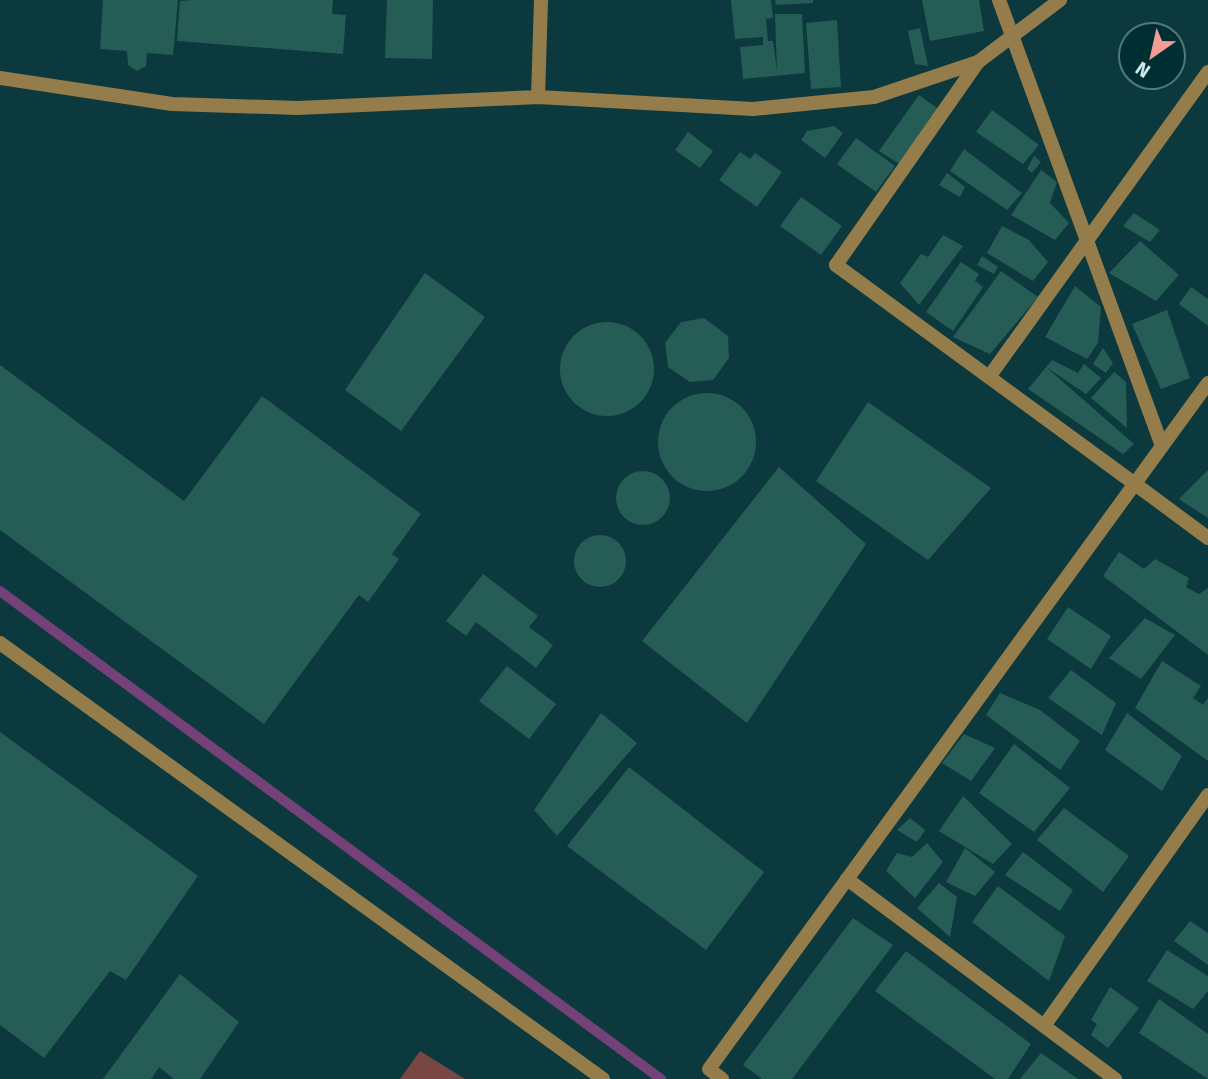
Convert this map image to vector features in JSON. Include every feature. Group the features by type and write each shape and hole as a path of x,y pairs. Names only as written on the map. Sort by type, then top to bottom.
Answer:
{"street":[{"path":"538,97 541,0"},
{"path":"999,0 1162,446"},
{"path":"0,78 172,104 298,108 538,97 753,109 874,97 978,62 1060,0"},
{"path":"978,62 836,265 1208,538"},
{"path":"989,377 1208,72"},
{"path":"722,1079 709,1069 1208,383"},
{"path":"0,643 603,1079"},
{"path":"1044,1026 1208,795"},
{"path":"847,879 1115,1079"}],"shaded area":[{"path":"420,1051 465,1079 400,1079"}],"building":[{"path":"103,0 178,0 173,55 147,53 146,66 137,71 128,65 127,51 100,49"},
{"path":"333,0 332,14 346,15 343,54 177,41 180,1"},
{"path":"387,0 433,0 432,59 385,58"},
{"path":"731,0 771,0 773,18 766,19 768,41 773,41 777,71 775,14 802,14 805,73 743,79 740,47 763,45 763,37 735,39"},
{"path":"775,0 813,0 813,3 776,5"},
{"path":"922,0 979,0 984,31 930,41"},
{"path":"837,20 841,87 811,89 806,23"},
{"path":"920,28 928,66 915,64 908,31"},
{"path":"919,95 940,110 901,165 879,151"},
{"path":"992,110 1039,145 1023,164 976,132"},
{"path":"834,126 843,133 825,158 801,140 807,131"},
{"path":"688,132 713,151 700,168 675,150"},
{"path":"856,138 895,166 876,192 837,164"},
{"path":"964,149 1022,193 1007,210 950,171"},
{"path":"740,152 750,159 755,153 782,172 757,207 719,180"},
{"path":"1034,156 1041,162 1032,173 1027,169"},
{"path":"1041,170 1057,182 1050,203 1069,223 1055,240 1011,215"},
{"path":"947,173 965,187 960,197 939,185"},
{"path":"801,197 842,226 821,255 780,226"},
{"path":"1134,213 1160,230 1150,242 1123,226"},
{"path":"1002,226 1029,240 1048,262 1033,281 987,253"},
{"path":"943,235 963,246 919,305 900,283 921,254 928,257"},
{"path":"1140,241 1179,275 1156,301 1109,273"},
{"path":"982,256 998,267 994,274 977,265"},
{"path":"961,262 979,274 975,281 983,287 953,331 926,312"},
{"path":"1001,271 1038,297 990,354 953,337"},
{"path":"425,273 485,317 401,431 345,390"},
{"path":"1075,286 1101,307 1098,343 1087,359 1045,337"},
{"path":"1191,287 1208,299 1208,326 1179,304"},
{"path":"1167,310 1190,378 1161,389 1132,324"},
{"path":"704,318 728,336 729,358 713,380 690,382 668,367 665,343 681,322"},
{"path":"607,322 625,326 640,336 650,351 654,369 650,387 640,402 625,412 607,416 589,412 574,402 564,387 560,369 564,351 574,336 589,326"},
{"path":"1103,348 1113,363 1106,373 1093,364"},
{"path":"1052,360 1078,373 1084,364 1101,378 1086,394 1046,367"},
{"path":"0,365 184,501 262,396 421,514 392,554 399,559 368,602 359,595 264,724 0,530"},
{"path":"1046,367 1134,444 1123,454 1028,389"},
{"path":"1114,372 1126,382 1127,428 1091,398"},
{"path":"707,393 726,397 742,407 752,423 756,442 752,461 742,477 726,487 707,491 688,487 672,477 662,461 658,442 662,423 672,407 688,397"},
{"path":"868,402 991,488 928,560 816,481"},
{"path":"779,467 866,544 747,723 642,641"},
{"path":"1208,470 1208,518 1179,499"},
{"path":"643,471 662,479 670,498 662,517 643,525 624,517 616,498 624,479"},
{"path":"600,535 619,542 626,561 619,580 600,587 581,580 574,561 581,542"},
{"path":"1119,552 1144,569 1155,559 1189,578 1186,587 1199,594 1208,588 1208,655 1103,576"},
{"path":"483,574 538,616 529,627 553,645 536,668 476,622 466,636 446,621"},
{"path":"1068,607 1111,636 1091,669 1047,639"},
{"path":"1145,618 1175,635 1141,679 1109,658"},
{"path":"1162,661 1201,686 1193,698 1203,705 1208,698 1208,761 1135,708"},
{"path":"507,666 556,704 529,739 479,701"},
{"path":"1071,670 1116,703 1102,735 1048,698"},
{"path":"1000,693 1040,710 1080,741 1060,770 986,715"},
{"path":"601,713 637,743 557,836 534,810"},
{"path":"1127,713 1182,756 1162,791 1105,750"},
{"path":"0,732 198,876 126,980 110,971 44,1058 0,1025"},
{"path":"964,734 995,748 971,781 942,763"},
{"path":"1014,744 1070,788 1034,832 979,793"},
{"path":"629,767 764,872 706,950 567,846"},
{"path":"963,796 1012,844 993,864 939,831"},
{"path":"1064,808 1129,856 1103,892 1037,840"},
{"path":"910,818 925,830 917,842 897,830"},
{"path":"927,843 943,862 915,898 886,871 897,853 912,857"},
{"path":"965,848 995,872 975,896 946,882"},
{"path":"1023,852 1073,890 1060,911 1005,875"},
{"path":"939,883 957,897 950,937 917,908"},
{"path":"998,886 1065,936 1049,981 972,922"},
{"path":"853,918 893,945 792,1079 762,1079 743,1065"},
{"path":"1190,921 1208,933 1208,965 1174,941"},
{"path":"1167,950 1208,976 1208,991 1193,1009 1147,981"},
{"path":"906,951 1031,1044 1008,1079 995,1079 875,991"},
{"path":"180,974 239,1022 200,1079 174,1079 159,1067 151,1079 103,1079"},
{"path":"1110,987 1139,1008 1108,1048 1091,1035 1097,1024 1091,1020"},
{"path":"1159,999 1208,1034 1208,1079 1139,1033"},
{"path":"1041,1053 1078,1079 1020,1079"}],"waterway":[{"path":"0,591 661,1079"}]}
